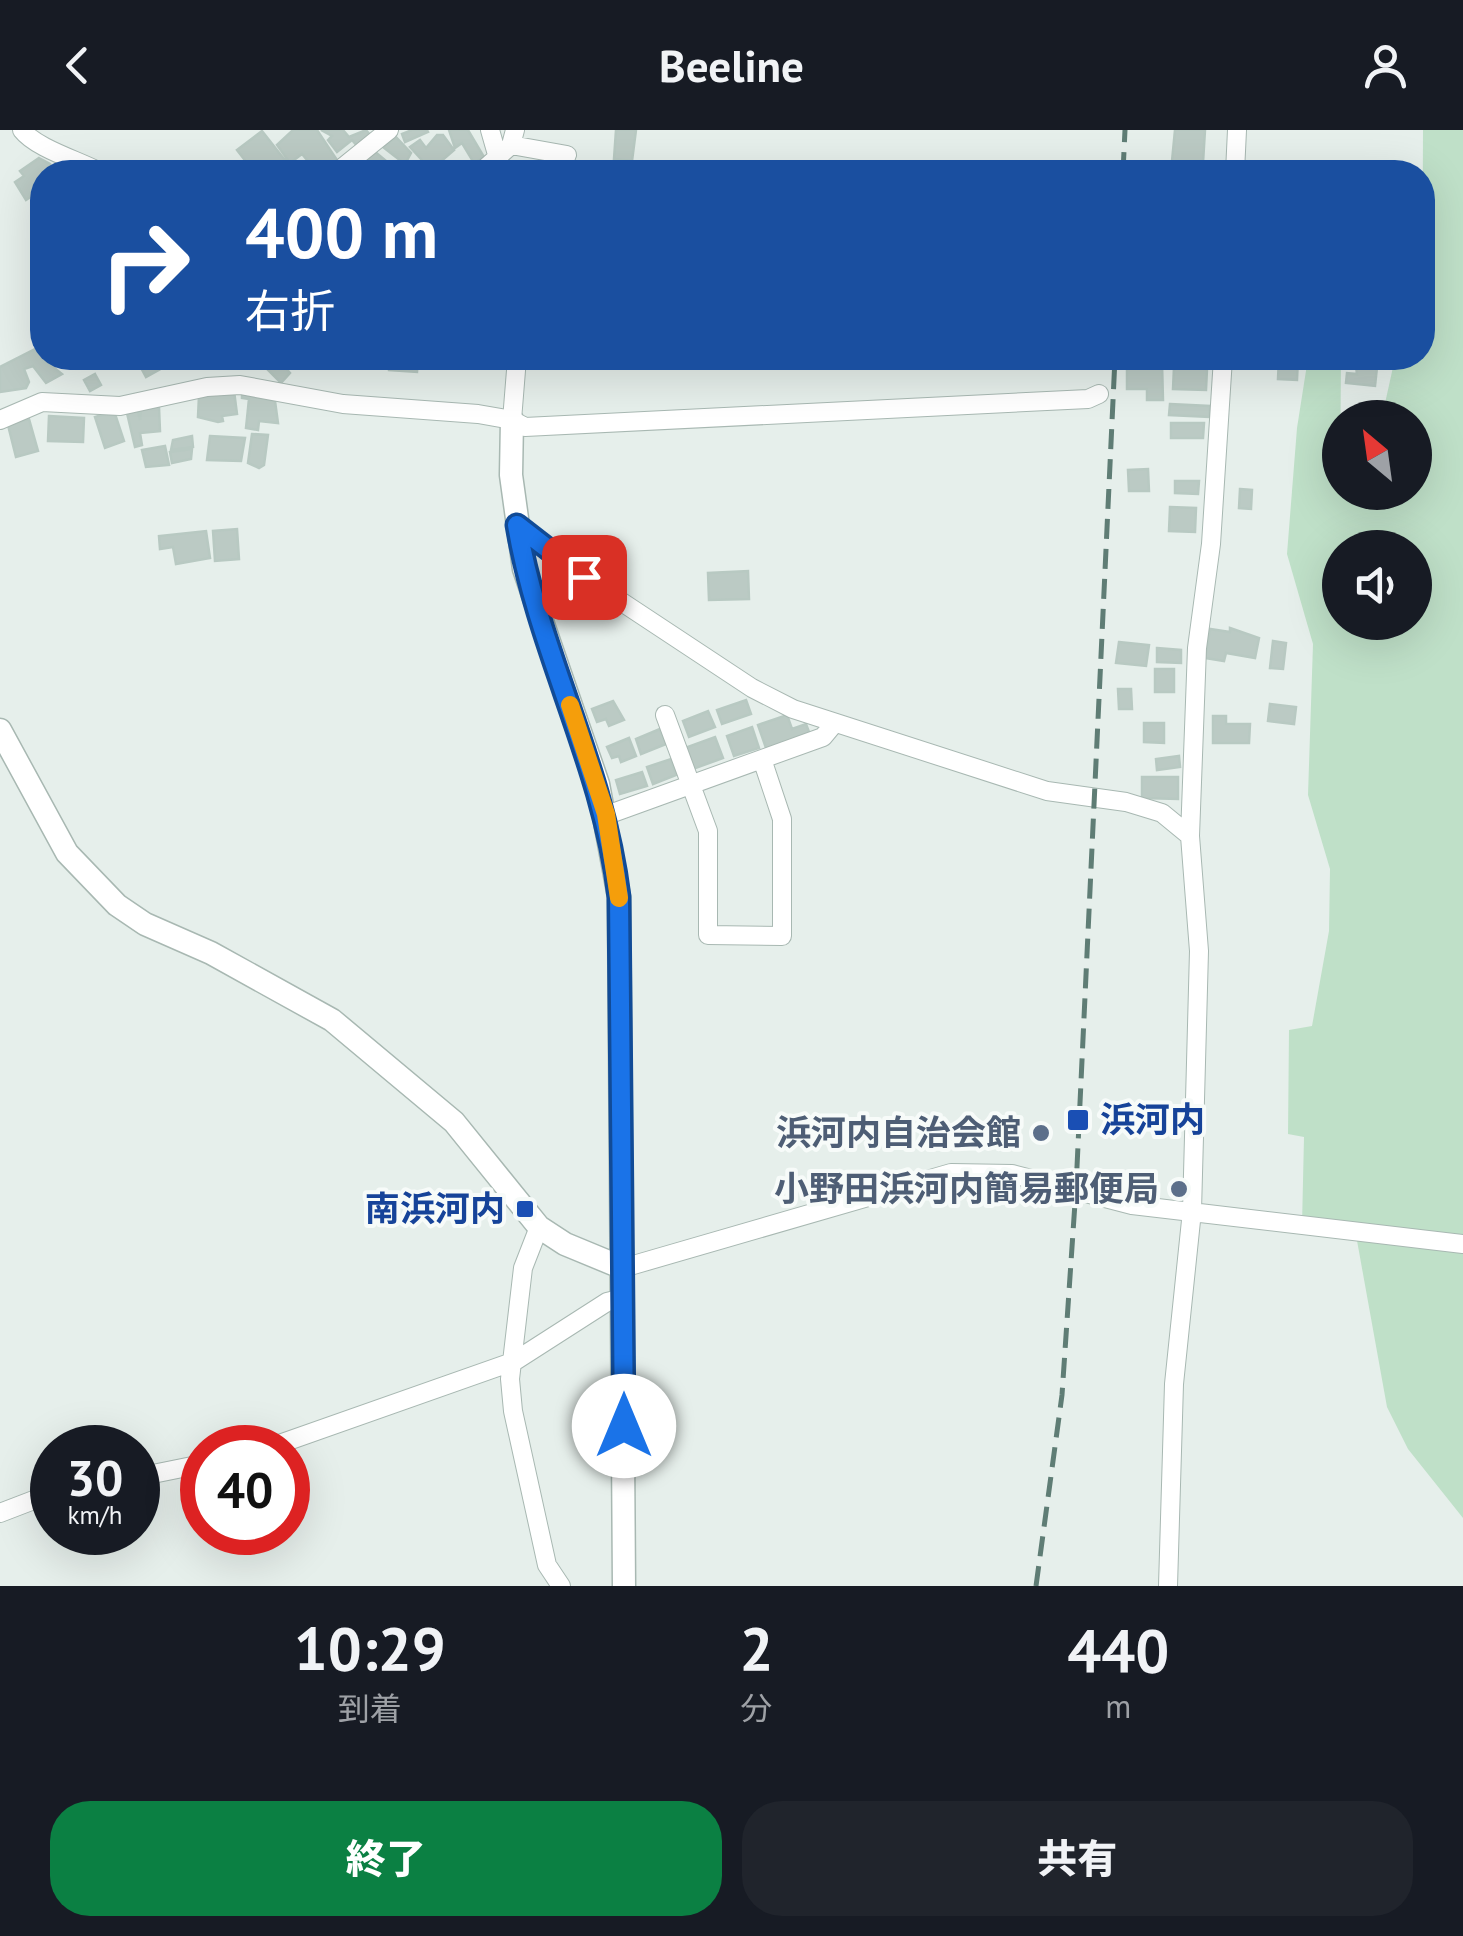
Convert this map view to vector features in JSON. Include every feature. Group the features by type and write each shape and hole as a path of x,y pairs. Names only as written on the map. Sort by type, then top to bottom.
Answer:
{"street":[{"path":"22,130 31,142 58,149 78,160"},
{"path":"352,160 389,130"},
{"path":"490,130 507,152 567,155"},
{"path":"1236,160 1237,130"},
{"path":"515,370 510,475 517,525 537,615 606,814 622,944 624,1586"},
{"path":"1168,1586 1174,1384 1192,1211 1199,951 1190,836 1197,648 1211,544 1223,370"},
{"path":"0,420 42,402 120,406 208,387 240,385 343,404 512,420 524,427 1088,400 1098,394"},
{"path":"517,525 584,577 752,688 832,725 878,733 1046,790 1126,802 1162,813 1190,836"},
{"path":"666,715 708,831 708,935 782,936 782,819 762,759"},
{"path":"606,814 823,737 832,725"},
{"path":"0,730 23,765 48,824 105,894 145,924 211,952 286,993 375,1052 454,1122 540,1227 565,1244 623,1268 950,1173 1012,1174 1132,1205 1463,1244"},
{"path":"540,1227 523,1268 510,1380 512,1411 547,1565 562,1586"},
{"path":"310,1433 515,1361 607,1302 623,1298"},
{"path":"0,1514 30,1502"}],"green space":[{"path":"1423,130 1463,130 1463,1518 1408,1449 1387,1407 1356,1235 1302,1225 1304,1137 1288,1134 1289,1030 1312,1026 1329,931 1330,869 1308,795 1313,644 1287,554 1297,428 1306,370 1341,370 1341,400 1322,400 1322,510 1432,510 1432,400 1386,400 1392,370 1435,370 1435,160 1423,160"}],"building":[{"path":"293,130 317,130 337,160 307,160 302,154 288,160 277,145"},
{"path":"321,130 343,130 349,137 366,130 371,136 358,147 352,140 337,152 328,140 332,136"},
{"path":"412,130 428,132 405,142 402,134"},
{"path":"449,130 468,130 484,157 472,160 462,143 455,148"},
{"path":"616,130 636,130 632,160 614,159"},
{"path":"1175,130 1205,130 1203,160 1172,160"},
{"path":"262,131 285,160 245,160 237,150"},
{"path":"437,135 443,135 454,150 442,160 422,160 410,147 420,140 426,148"},
{"path":"396,137 411,153 407,160 400,160 383,147"},
{"path":"374,151 385,160 365,160"},
{"path":"30,164 30,197 26,200 15,182 24,176 20,171"},
{"path":"30,352 30,367 24,369 29,382 26,388 0,392 0,367"},
{"path":"36,370 57,370 62,374 46,383"},
{"path":"268,370 287,370 290,373 281,383"},
{"path":"1127,370 1162,370 1163,400 1147,400 1147,389 1127,389"},
{"path":"1174,370 1207,370 1206,390 1173,389"},
{"path":"1278,370 1297,370 1297,380 1278,379"},
{"path":"1356,370 1377,370 1375,386 1346,383 1347,373 1357,374"},
{"path":"95,374 101,385 90,391 84,380"},
{"path":"234,391 237,414 222,416 223,421 218,422 198,417 199,396"},
{"path":"242,394 275,401 278,423 259,421 258,430 246,428 249,399 242,398"},
{"path":"1170,404 1210,406 1209,417 1169,415"},
{"path":"159,407 160,431 140,433 142,445 135,447 127,413 138,411 140,420 141,410"},
{"path":"114,411 124,441 105,448 95,417"},
{"path":"49,416 84,418 83,442 48,441"},
{"path":"29,419 38,451 16,457 8,425"},
{"path":"1171,423 1204,423 1203,438 1171,438"},
{"path":"252,434 268,435 264,465 259,468 248,463"},
{"path":"192,436 193,447 171,450 173,440"},
{"path":"210,436 245,438 241,461 207,460"},
{"path":"165,446 169,465 146,467 142,450"},
{"path":"192,449 191,459 172,463 170,452"},
{"path":"1148,469 1149,491 1129,491 1128,470"},
{"path":"1175,481 1199,481 1198,494 1175,493"},
{"path":"1240,489 1252,490 1251,509 1239,508"},
{"path":"1170,507 1196,508 1195,532 1169,531"},
{"path":"237,529 239,559 215,561 213,531"},
{"path":"206,531 210,558 176,564 173,547 160,549 159,536"},
{"path":"748,571 749,599 709,600 708,573"},
{"path":"1230,628 1259,638 1255,658 1226,653 1224,661 1205,658 1210,629 1230,632"},
{"path":"1273,641 1286,643 1283,669 1270,668"},
{"path":"1119,642 1149,645 1146,666 1116,663"},
{"path":"1157,648 1181,650 1181,663 1157,662"},
{"path":"1155,669 1174,669 1174,692 1155,692"},
{"path":"1118,689 1131,689 1132,709 1119,709"},
{"path":"746,700 751,714 722,724 717,710"},
{"path":"613,701 624,720 609,726 606,719 597,722 592,709"},
{"path":"1270,704 1296,707 1294,724 1268,721"},
{"path":"708,711 715,727 689,737 683,721"},
{"path":"787,715 792,729 806,724 811,737 766,748 758,725"},
{"path":"1213,716 1226,716 1226,724 1250,724 1249,743 1213,743"},
{"path":"1144,723 1164,723 1164,743 1144,742"},
{"path":"752,727 759,748 734,756 727,736"},
{"path":"660,729 666,744 641,754 636,739"},
{"path":"715,737 723,758 693,769 685,748"},
{"path":"629,738 636,756 621,762 619,756 612,758 607,747"},
{"path":"1179,756 1180,767 1157,770 1156,759"},
{"path":"671,759 676,775 653,784 647,767"},
{"path":"642,772 647,786 620,794 616,780"},
{"path":"1142,777 1178,777 1178,799 1142,798"}],"railway":[{"path":"1124,160 1125,130"},
{"path":"1036,1586 1062,1395 1076,1188 1114,370"}],"slow traffic":[{"path":"570,705 606,814 619,898"}],"place":[{"name":"浜河内","path":"1078,1120"},
{"name":"浜河内自治会館","path":"1041,1133"},
{"name":"小野田浜河内簡易郵便局","path":"1179,1189"},
{"name":"南浜河内","path":"525,1209"}],"route":[{"path":"584,577 517,525 537,615 598,784 619,897 624,1426"}]}
